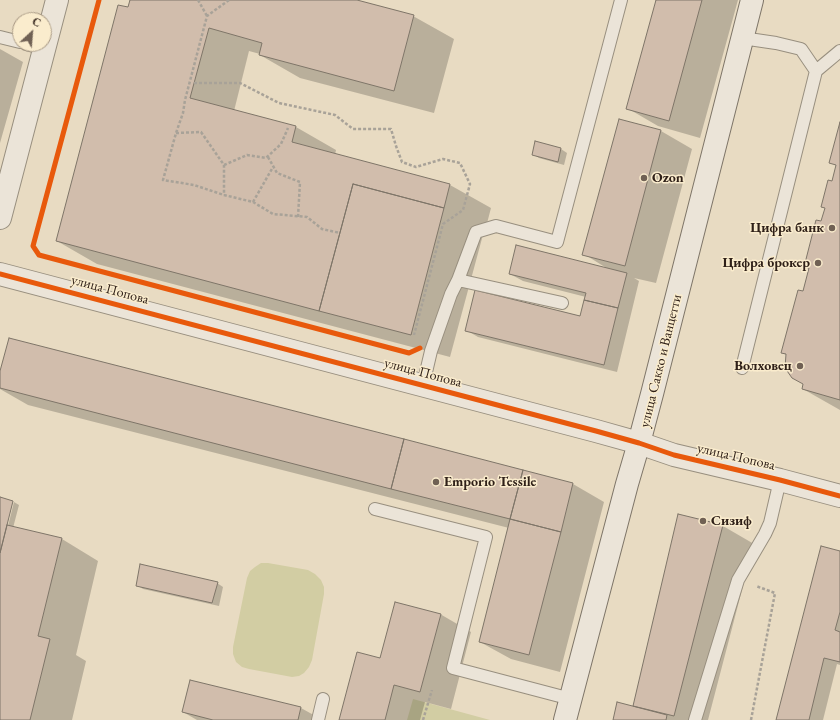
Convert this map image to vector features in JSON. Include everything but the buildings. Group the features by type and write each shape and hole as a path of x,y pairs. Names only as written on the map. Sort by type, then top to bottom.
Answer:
{"street":[{"path":"52,12 57,0"},
{"name":"улица Сакко и Ванцетти","path":"565,720 639,443 752,0"},
{"path":"0,218 35,52"},
{"name":"улица Попова","path":"0,274 639,443 674,455 840,496"}],"lane":[{"path":"423,385 431,351 451,294 458,280 476,232 496,226 557,242 621,0"},
{"path":"0,37 12,40"},
{"path":"742,38 776,43 801,49 816,71"},
{"path":"742,368 816,71 840,51"},
{"path":"458,280 562,303"},
{"path":"695,720 738,580 770,523 780,480"},
{"path":"375,509 486,537 453,668 571,699"},
{"path":"318,720 323,699"}],"path":[{"path":"198,0 208,16"},
{"path":"229,0 208,16 185,100 183,113 163,180 194,185 224,195 253,202 272,214 307,217 322,229 340,233"},
{"path":"194,82 240,83 278,104 334,115 353,129 391,129 402,162 416,167 443,158 460,163 470,184 463,210 443,224 414,338"},
{"path":"224,165 247,155 268,157 282,144 288,128"},
{"path":"176,133 202,132 224,165 224,195"},
{"path":"268,157 277,173 300,182 298,216"},
{"path":"253,202 274,167"},
{"path":"738,580 775,593 751,720"},
{"path":"423,720 432,690"}],"shaded area":[{"path":"261,563 308,570 321,580 324,587 312,660 309,667 299,676 292,677 242,667 236,662 233,654 233,647 247,578 250,571"},
{"path":"413,699 490,720 407,720"}],"cycle path":[{"path":"99,0 33,246 39,255 409,353 420,348"},
{"path":"0,274 596,431 674,455 840,496"}],"place":[{"name":"Ozon","path":"644,178"},
{"name":"Цифра банк","path":"832,228"},
{"name":"Цифра брокер","path":"818,263"},
{"name":"Волховец","path":"800,366"},
{"name":"Emporio Tessile","path":"436,482"},
{"name":"Сизиф","path":"703,521"}]}
